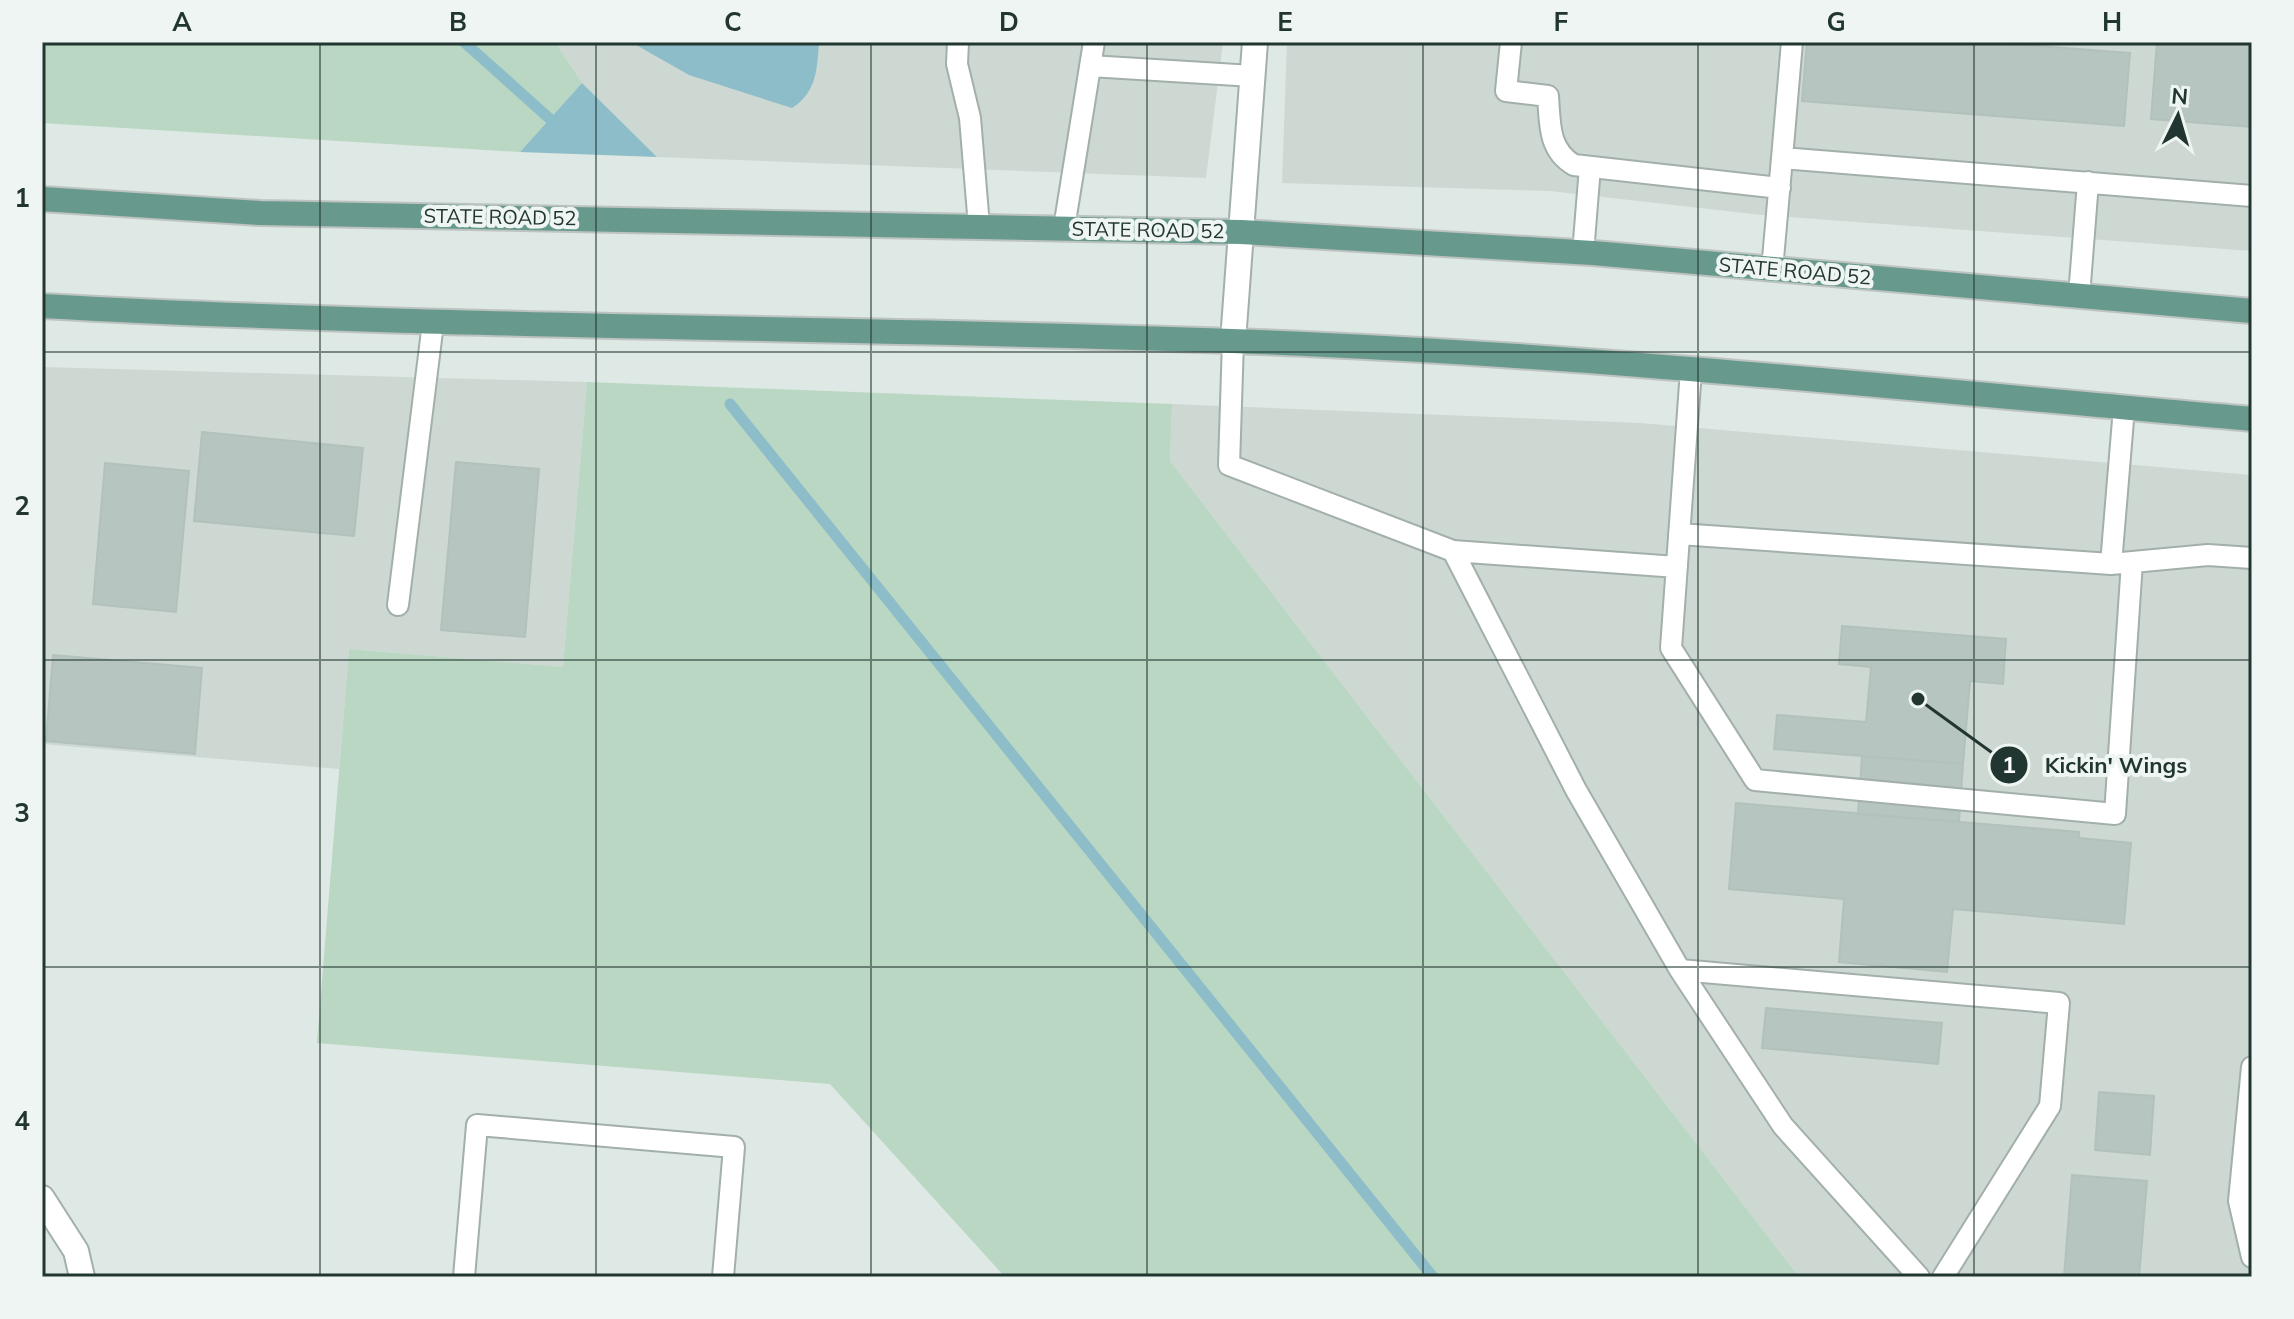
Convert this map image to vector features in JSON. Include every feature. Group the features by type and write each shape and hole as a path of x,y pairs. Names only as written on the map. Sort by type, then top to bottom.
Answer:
{"main road":[{"name":"STATE ROAD 52","path":"42,199 260,213 1241,232 1583,253 2252,311"},
{"path":"43,312 1233,341 1585,360 2252,419"}],"street":[{"path":"1233,341 1255,42"},
{"path":"42,1198 76,1251 82,1277"}],"lane":[{"path":"958,42 957,64 970,118 979,226"},
{"path":"1064,228 1094,42"},
{"path":"1511,42 1506,91 1548,96 1554,147 1560,157 1574,165 1780,188"},
{"path":"1772,270 1792,42"},
{"path":"1090,66 1253,76"},
{"path":"1782,158 2252,196"},
{"path":"1583,253 1590,167"},
{"path":"2079,296 2088,182"},
{"path":"398,605 433,323"},
{"path":"1233,341 1229,465 1453,551 1677,567"},
{"path":"1691,370 1671,648 1755,780 2115,814 2124,408"},
{"path":"1679,534 2122,563 2208,555 2252,558"},
{"path":"1453,551 1576,790 1680,970 1783,1126 1919,1277"},
{"path":"1680,970 2059,1003 2050,1106 1943,1277"},
{"path":"2252,1067 2239,1201 2252,1257"},
{"path":"464,1277 477,1125 734,1147 723,1277"}],"shaded area":[{"path":"555,42 1223,42 1206,178 657,157 582,83"},
{"path":"1287,42 2252,42 2252,251 1762,215 1550,191 1282,183"},
{"path":"42,367 587,382 563,667 349,649 339,769 42,744"},
{"path":"1172,404 1640,423 2252,475 2252,1277 1799,1277 1170,461"}],"green space":[{"path":"42,42 555,42 582,83 520,152 42,123"},
{"path":"587,382 1172,404 1170,461 1799,1277 1005,1277 830,1084 317,1043 349,649 563,667"}],"water":[{"path":"631,42 819,42 811,87 792,108 689,75"},
{"path":"582,83 657,157 520,152"}],"building":[{"path":"1807,42 1986,42 2130,53 2124,126 1802,101"},
{"path":"2157,42 2252,42 2252,127 2151,119"},
{"path":"202,432 363,448 354,536 194,521"},
{"path":"456,462 539,469 525,637 441,630"},
{"path":"105,463 189,471 176,612 93,604"},
{"path":"1842,626 2006,639 2003,684 1970,681 1963,764 1774,749 1777,715 1866,722 1871,667 1839,664"},
{"path":"53,655 202,668 195,754 46,741"},
{"path":"1862,756 1963,764 1959,822 1858,814"},
{"path":"1736,803 2079,832 2079,838 2131,843 2124,924 1953,909 1947,972 1839,962 1844,899 1729,889"},
{"path":"1766,1008 1942,1023 1938,1064 1762,1048"},
{"path":"2099,1092 2154,1096 2150,1155 2095,1150"},
{"path":"2072,1175 2147,1181 2139,1277 2064,1277"}],"waterway":[{"path":"464,42 560,128"},
{"path":"730,404 1433,1277"}],"place":[{"name":"Kickin' Wings","path":"1918,699"}]}
